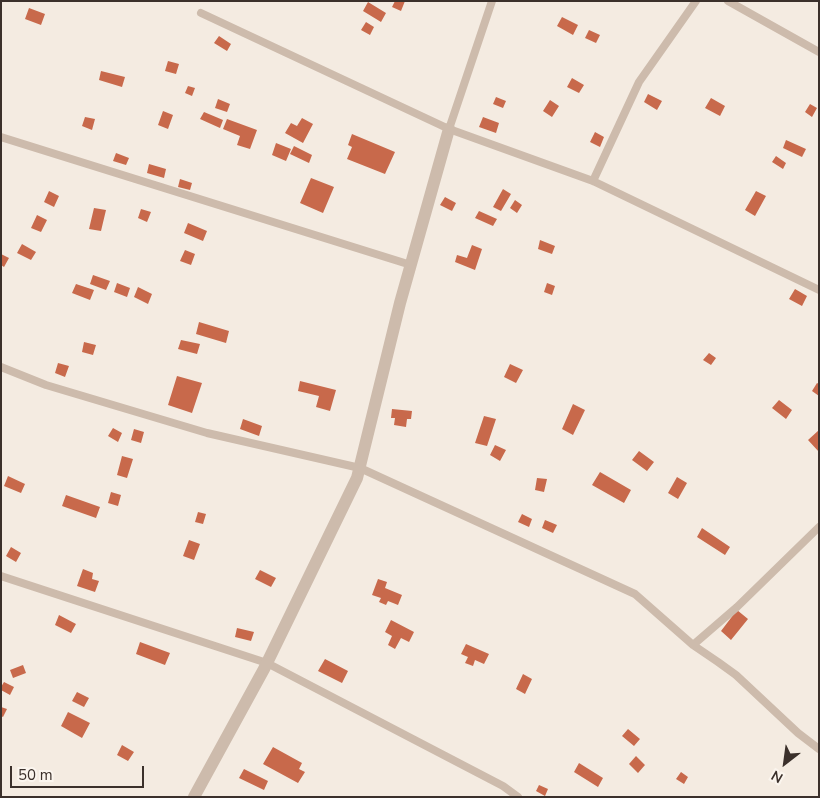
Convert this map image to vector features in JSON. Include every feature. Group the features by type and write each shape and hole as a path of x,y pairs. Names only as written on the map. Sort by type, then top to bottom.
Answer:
{"street":[{"path":"194,797 267,662 357,478 410,265 450,129"}],"lane":[{"path":"450,129 492,1"},
{"path":"594,181 639,82 696,1"},
{"path":"728,1 819,52"},
{"path":"201,13 450,129 594,181 819,290"},
{"path":"1,137 410,265"},
{"path":"1,368 46,385 207,433 360,468 635,594 693,645 736,675 798,733 819,749"},
{"path":"693,645 737,607 819,527"},
{"path":"1,576 267,662 503,786 518,797"}],"building":[{"path":"395,1 405,1 401,11 392,7"},
{"path":"368,2 386,13 381,22 363,11"},
{"path":"29,8 45,14 41,25 25,19"},
{"path":"562,17 578,25 573,35 557,26"},
{"path":"366,22 374,27 370,35 361,30"},
{"path":"589,30 600,35 596,43 585,38"},
{"path":"219,36 231,44 227,51 214,43"},
{"path":"168,61 179,64 176,74 165,71"},
{"path":"101,71 125,77 122,87 99,80"},
{"path":"572,78 584,85 579,93 567,87"},
{"path":"188,86 195,88 192,96 185,93"},
{"path":"648,94 662,101 657,110 644,102"},
{"path":"496,97 506,101 503,108 493,104"},
{"path":"711,98 725,106 720,116 705,108"},
{"path":"218,99 230,104 227,112 215,108"},
{"path":"550,100 559,106 552,117 543,111"},
{"path":"810,104 817,108 812,117 805,112"},
{"path":"163,111 173,115 168,129 158,125"},
{"path":"204,112 223,120 220,128 200,119"},
{"path":"85,117 95,119 92,130 82,126"},
{"path":"483,117 499,123 496,133 479,127"},
{"path":"302,118 313,124 303,143 285,133 291,123 297,126"},
{"path":"227,119 257,130 250,149 237,145 240,136 223,129"},
{"path":"595,132 604,137 600,147 590,142"},
{"path":"352,134 395,152 385,174 347,159 352,147 348,145"},
{"path":"786,140 806,149 802,157 783,148"},
{"path":"276,143 291,149 286,161 272,155"},
{"path":"294,146 312,155 309,163 290,154"},
{"path":"116,153 129,158 126,165 113,161"},
{"path":"776,156 786,163 783,169 772,162"},
{"path":"149,164 166,169 164,178 147,173"},
{"path":"311,178 334,187 323,213 300,203"},
{"path":"180,179 192,183 190,190 178,187"},
{"path":"503,189 511,194 501,211 493,207"},
{"path":"49,191 59,196 54,207 44,202"},
{"path":"756,191 766,196 755,216 745,210"},
{"path":"445,197 456,203 452,211 440,205"},
{"path":"515,200 522,205 517,213 510,208"},
{"path":"94,208 106,210 101,231 89,229"},
{"path":"141,209 151,212 147,222 138,218"},
{"path":"479,211 497,219 493,226 475,218"},
{"path":"37,215 47,220 41,232 31,228"},
{"path":"188,223 207,231 203,241 184,233"},
{"path":"540,240 555,246 552,254 538,249"},
{"path":"22,244 36,252 31,260 17,253"},
{"path":"472,245 482,249 475,270 455,262 457,255 467,258"},
{"path":"185,250 195,254 191,265 180,261"},
{"path":"1,254 9,258 4,267 1,265"},
{"path":"93,275 110,281 106,290 90,284"},
{"path":"117,283 130,288 127,297 114,292"},
{"path":"547,283 555,286 552,295 544,292"},
{"path":"76,284 94,290 90,300 72,293"},
{"path":"138,287 152,294 148,304 134,297"},
{"path":"795,289 807,296 802,306 789,299"},
{"path":"199,322 229,331 226,343 196,334"},
{"path":"181,340 200,344 197,354 178,349"},
{"path":"84,342 96,345 93,355 82,352"},
{"path":"709,353 716,358 711,365 703,360"},
{"path":"58,363 69,366 65,377 55,373"},
{"path":"510,364 523,370 516,383 504,377"},
{"path":"177,376 202,383 192,413 168,405"},
{"path":"300,381 336,390 330,411 316,407 319,396 298,391"},
{"path":"817,383 819,384 819,396 812,391"},
{"path":"779,400 792,410 786,419 772,408"},
{"path":"573,404 585,410 573,435 562,429"},
{"path":"392,409 412,411 411,419 407,419 406,427 394,425 395,418 391,418"},
{"path":"484,416 496,419 487,446 475,443"},
{"path":"243,419 262,426 259,436 240,429"},
{"path":"113,428 122,433 118,442 108,436"},
{"path":"134,429 144,432 141,443 131,440"},
{"path":"819,430 819,452 808,440"},
{"path":"495,445 506,450 500,461 490,455"},
{"path":"639,451 654,462 647,471 632,460"},
{"path":"122,456 133,459 127,478 117,475"},
{"path":"600,472 631,490 624,503 592,485"},
{"path":"8,476 25,484 21,493 4,486"},
{"path":"677,477 687,483 678,499 668,493"},
{"path":"537,478 547,479 544,492 535,490"},
{"path":"111,492 121,495 118,506 108,503"},
{"path":"66,495 100,507 96,518 62,506"},
{"path":"198,512 206,514 203,524 195,522"},
{"path":"522,514 532,519 529,527 518,522"},
{"path":"545,520 557,525 553,533 542,528"},
{"path":"702,528 730,547 725,555 697,537"},
{"path":"189,540 200,544 194,560 183,556"},
{"path":"11,547 21,553 16,562 6,556"},
{"path":"83,569 93,573 92,579 99,581 95,592 77,586"},
{"path":"260,570 276,578 271,587 255,579"},
{"path":"378,579 387,582 385,588 402,595 398,605 388,601 386,605 379,602 381,598 372,595"},
{"path":"737,610 748,619 731,640 721,631"},
{"path":"59,615 76,624 71,633 55,625"},
{"path":"391,620 414,632 409,642 401,638 395,649 388,645 392,636 385,632"},
{"path":"237,628 254,632 251,641 235,637"},
{"path":"140,642 170,653 165,665 136,654"},
{"path":"466,644 489,654 484,664 475,660 473,666 465,663 468,657 461,654"},
{"path":"325,659 348,671 342,683 318,671"},
{"path":"23,665 26,673 13,678 10,670"},
{"path":"523,674 532,679 525,694 516,689"},
{"path":"4,682 14,687 10,695 1,690"},
{"path":"77,692 89,698 84,707 72,701"},
{"path":"1,707 7,709 3,717 1,716"},
{"path":"68,712 90,723 82,738 61,726"},
{"path":"628,729 640,739 634,746 622,736"},
{"path":"122,745 134,752 128,761 117,755"},
{"path":"273,747 302,763 299,769 305,772 298,783 263,764"},
{"path":"636,756 645,765 638,773 629,764"},
{"path":"579,763 603,778 598,787 574,772"},
{"path":"244,769 268,781 264,790 239,778"},
{"path":"681,772 688,777 684,784 676,779"},
{"path":"539,785 548,789 545,796 536,791"}]}
